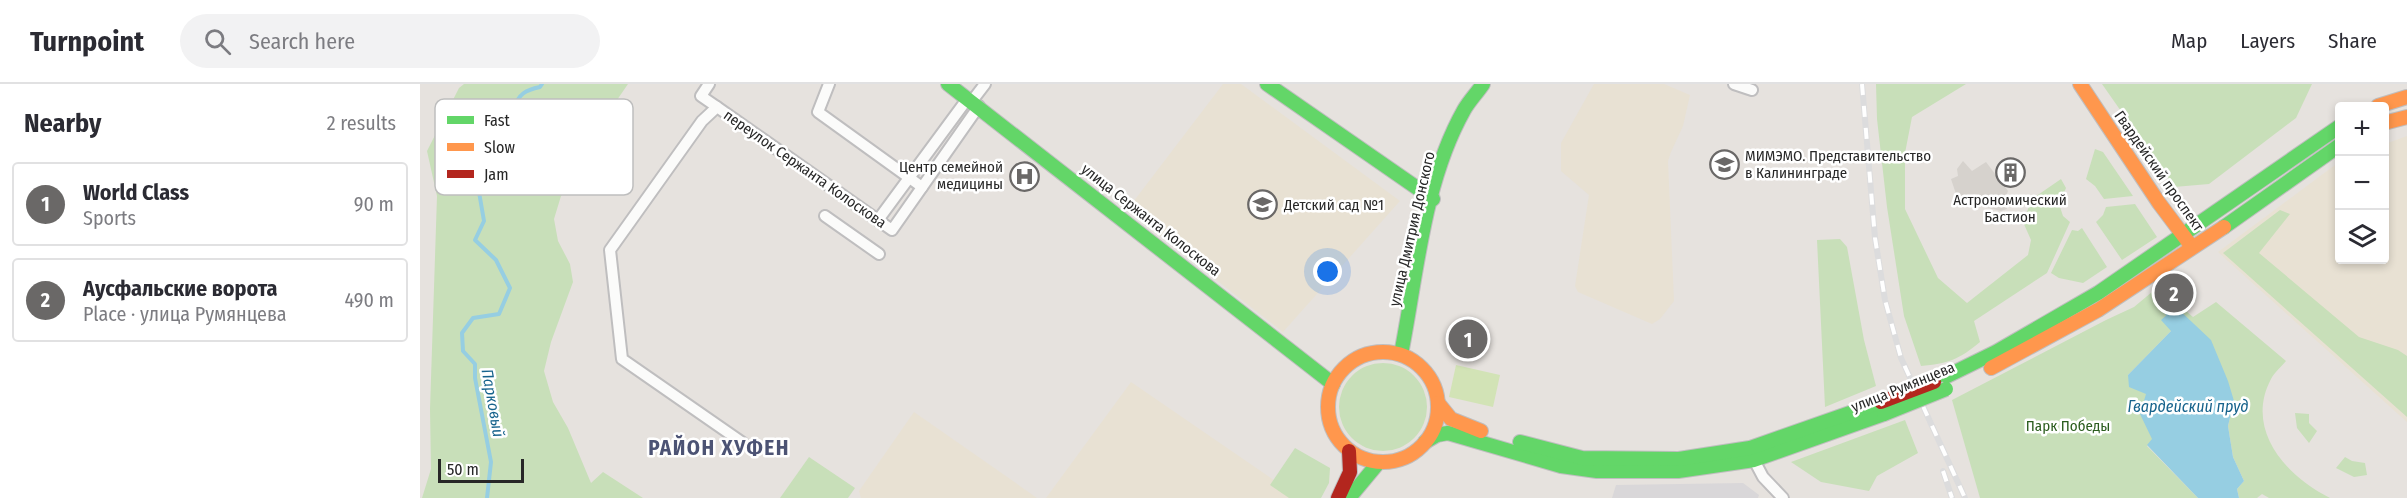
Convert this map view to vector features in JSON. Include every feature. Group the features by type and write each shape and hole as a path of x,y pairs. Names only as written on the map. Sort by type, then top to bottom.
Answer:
{"main road":[{"name":"улица Сержанта Колоскова","path":"948,84 1333,384"},
{"path":"1267,84 1433,199"},
{"name":"Гвардейский проспект","path":"2080,84 2188,242"},
{"name":"улица Дмитрия Донского","path":"1401,354 1433,199 1451,134 1479,85"},
{"path":"2389,103 2407,97"},
{"path":"2389,122 2407,117"},
{"name":"улица Румянцева","path":"2188,242 2335,130"},
{"name":"улица Румянцева","path":"1425,442 1437,435 1448,433 1561,466 1597,471 1678,471 1754,460 1945,384 2188,242 2335,148"},
{"path":"1381,351 1401,354 1419,365 1432,381 1438,403 1436,423 1425,442 1412,454 1396,460 1379,462 1364,458 1349,451 1337,438 1330,421 1328,402 1333,384 1344,367 1361,356 1381,351"},
{"name":"улица Румянцева","path":"1438,403 1451,419 1511,440 1582,458 1635,459 1679,459 1750,447 1882,408"},
{"path":"1338,498 1350,472 1349,451"},
{"path":"1349,498 1379,462"}],"street":[{"path":"709,84 701,96 717,107"},
{"path":"829,84 818,112 922,187"},
{"path":"879,220 909,178 973,102 985,84"},
{"path":"1734,84 1752,90"},
{"name":"переулок Сержанта Колоскова","path":"743,443 622,359 610,250 702,121 717,107 892,230 922,187 973,102"},
{"path":"825,216 879,254"},
{"path":"1754,460 1763,477 1784,498"}],"shaded area":[{"name":"Детский сад №1","path":"1223,84 1241,84 1400,201 1283,332 1127,210"},
{"path":"1594,84 1664,84 1690,95 1683,126 1668,161 1674,301 1660,319 1652,324 1578,292 1575,286 1589,195 1561,171 1561,143"},
{"path":"2407,136 2407,422 2218,252 2335,165 2335,264 2389,264 2389,143"},
{"path":"1963,161 1972,171 1986,162 2008,191 2004,200 2007,209 2001,211 1989,208 1984,203 1979,208 1962,202 1956,194 1951,179 1958,176 1957,169"},
{"path":"1131,382 1300,498 1046,498"},
{"path":"914,412 1037,498 861,498 859,491"},
{"path":"1743,483 1759,495 1758,498 1612,498 1616,485"}],"green space":[{"path":"464,84 628,84 618,99 453,99"},
{"path":"1876,84 1966,84 1912,117 1905,153 1905,209 1938,278 1967,303 2028,255 2031,240 2023,222 2032,199 2061,179 2066,188 2059,204 2063,216 2070,222 2047,273 1974,321 1980,342 1959,357 1938,364 1921,366 1904,316 1887,207 1877,119"},
{"path":"2102,84 2312,84 2296,118 2209,184 2174,187"},
{"path":"435,135 435,187 427,151"},
{"path":"2095,149 2103,152 2133,196 2104,199 2095,186 2086,179"},
{"path":"562,195 554,219 558,241 570,264 573,282 551,342 544,371 553,402 568,428 591,483 603,472 643,498 422,498 431,469 430,409 437,196"},
{"path":"2135,204 2157,237 2122,260 2096,222 2103,215 2106,207"},
{"path":"2280,210 2290,214 2259,253 2359,337 2398,350 2407,356 2407,417 2223,253"},
{"path":"2082,228 2107,267 2083,283 2059,278 2051,273 2072,230 2078,231"},
{"path":"1840,239 1847,247 1864,340 1876,386 1825,407 1817,240"},
{"name":"Парк Победы","path":"2158,287 2193,317 2216,302 2286,361 2272,377 2264,398 2263,416 2266,434 2285,465 2314,489 2330,498 2269,498 2262,494 2257,498 2239,498 2237,489 2244,481 2233,457 2228,426 2234,401 2171,331 2128,375 2147,393 2141,414 2153,439 2147,446 2198,498 1980,498 1952,400 2134,307"},
{"path":"1383,363 1400,367 1414,376 1423,390 1427,407 1423,424 1414,438 1400,447 1383,451 1366,447 1352,438 1343,424 1339,407 1343,390 1352,376 1366,367"},
{"path":"1456,365 1500,375 1493,407 1449,397"},
{"path":"2295,413 2309,414 2309,423 2317,431 2309,443 2297,428"},
{"path":"1905,420 1918,453 1877,476 1869,491 1821,482 1791,462"},
{"path":"1295,448 1330,468 1329,483 1321,498 1289,498 1270,485"},
{"path":"809,457 855,488 848,498 780,498"},
{"path":"2345,457 2352,461 2365,463 2367,475 2354,477 2336,468"}],"water":[{"name":"Гвардейский пруд","path":"2176,307 2211,340 2228,381 2234,401 2228,426 2233,457 2244,481 2237,489 2239,498 2198,498 2147,445 2152,439 2140,414 2146,394 2129,387 2128,375 2171,331 2161,320"}],"waterway":[{"name":"Парковый","path":"518,99 526,91 540,87 542,84"},
{"name":"Парковый","path":"480,195 484,221 475,240 496,260 510,288 499,314 473,318 462,333 463,351 475,364 475,378 491,462 487,498"},
{"path":"2162,308 2168,314"}],"railway":[{"path":"1862,84 1875,238 1885,300 1901,358 1965,498"},
{"path":"1943,471 1952,498"}],"traffic: fast":[{"path":"948,84 1333,384"},
{"path":"1267,84 1433,199"},
{"path":"1401,354 1423,229 1439,168 1464,110 1483,84"},
{"path":"1943,378 1996,352 2098,293 2335,129"},
{"path":"2224,227 2335,149"},
{"path":"1884,414 1946,389"},
{"path":"1520,442 1582,458 1679,459 1750,448 1881,402"},
{"path":"1425,442 1437,435 1448,433 1561,466 1597,471 1678,471 1754,460 1884,414"},
{"path":"1349,498 1379,462"}],"traffic: slow":[{"path":"2080,84 2159,203 2189,243"},
{"path":"2389,103 2407,97"},
{"path":"2389,122 2407,117"},
{"path":"1991,368 2098,310 2224,227"},
{"path":"1383,352 1404,356 1422,368 1434,386 1438,407 1434,428 1422,446 1404,458 1383,462 1362,458 1344,446 1332,428 1328,407 1332,386 1344,368 1362,356 1383,352"},
{"path":"1438,403 1451,419 1481,431"}],"traffic: jam":[{"path":"1881,402 1934,382"},
{"path":"1338,498 1350,472 1349,451"}],"place":[{"name":"МИМЭМО. Представительство в Калининграде","path":"1724,165"},
{"name":"Астрономический Бастион","path":"2010,173"},
{"name":"Центр семейной медицины","path":"1024,176"},
{"name":"Детский сад №1","path":"1263,205"},
{"name":"Аусфальские ворота","path":"2174,293"},
{"name":"World Class","path":"1468,339"}],"district":[{"name":"РАЙОН ХУФЕН","path":"719,448"}]}
